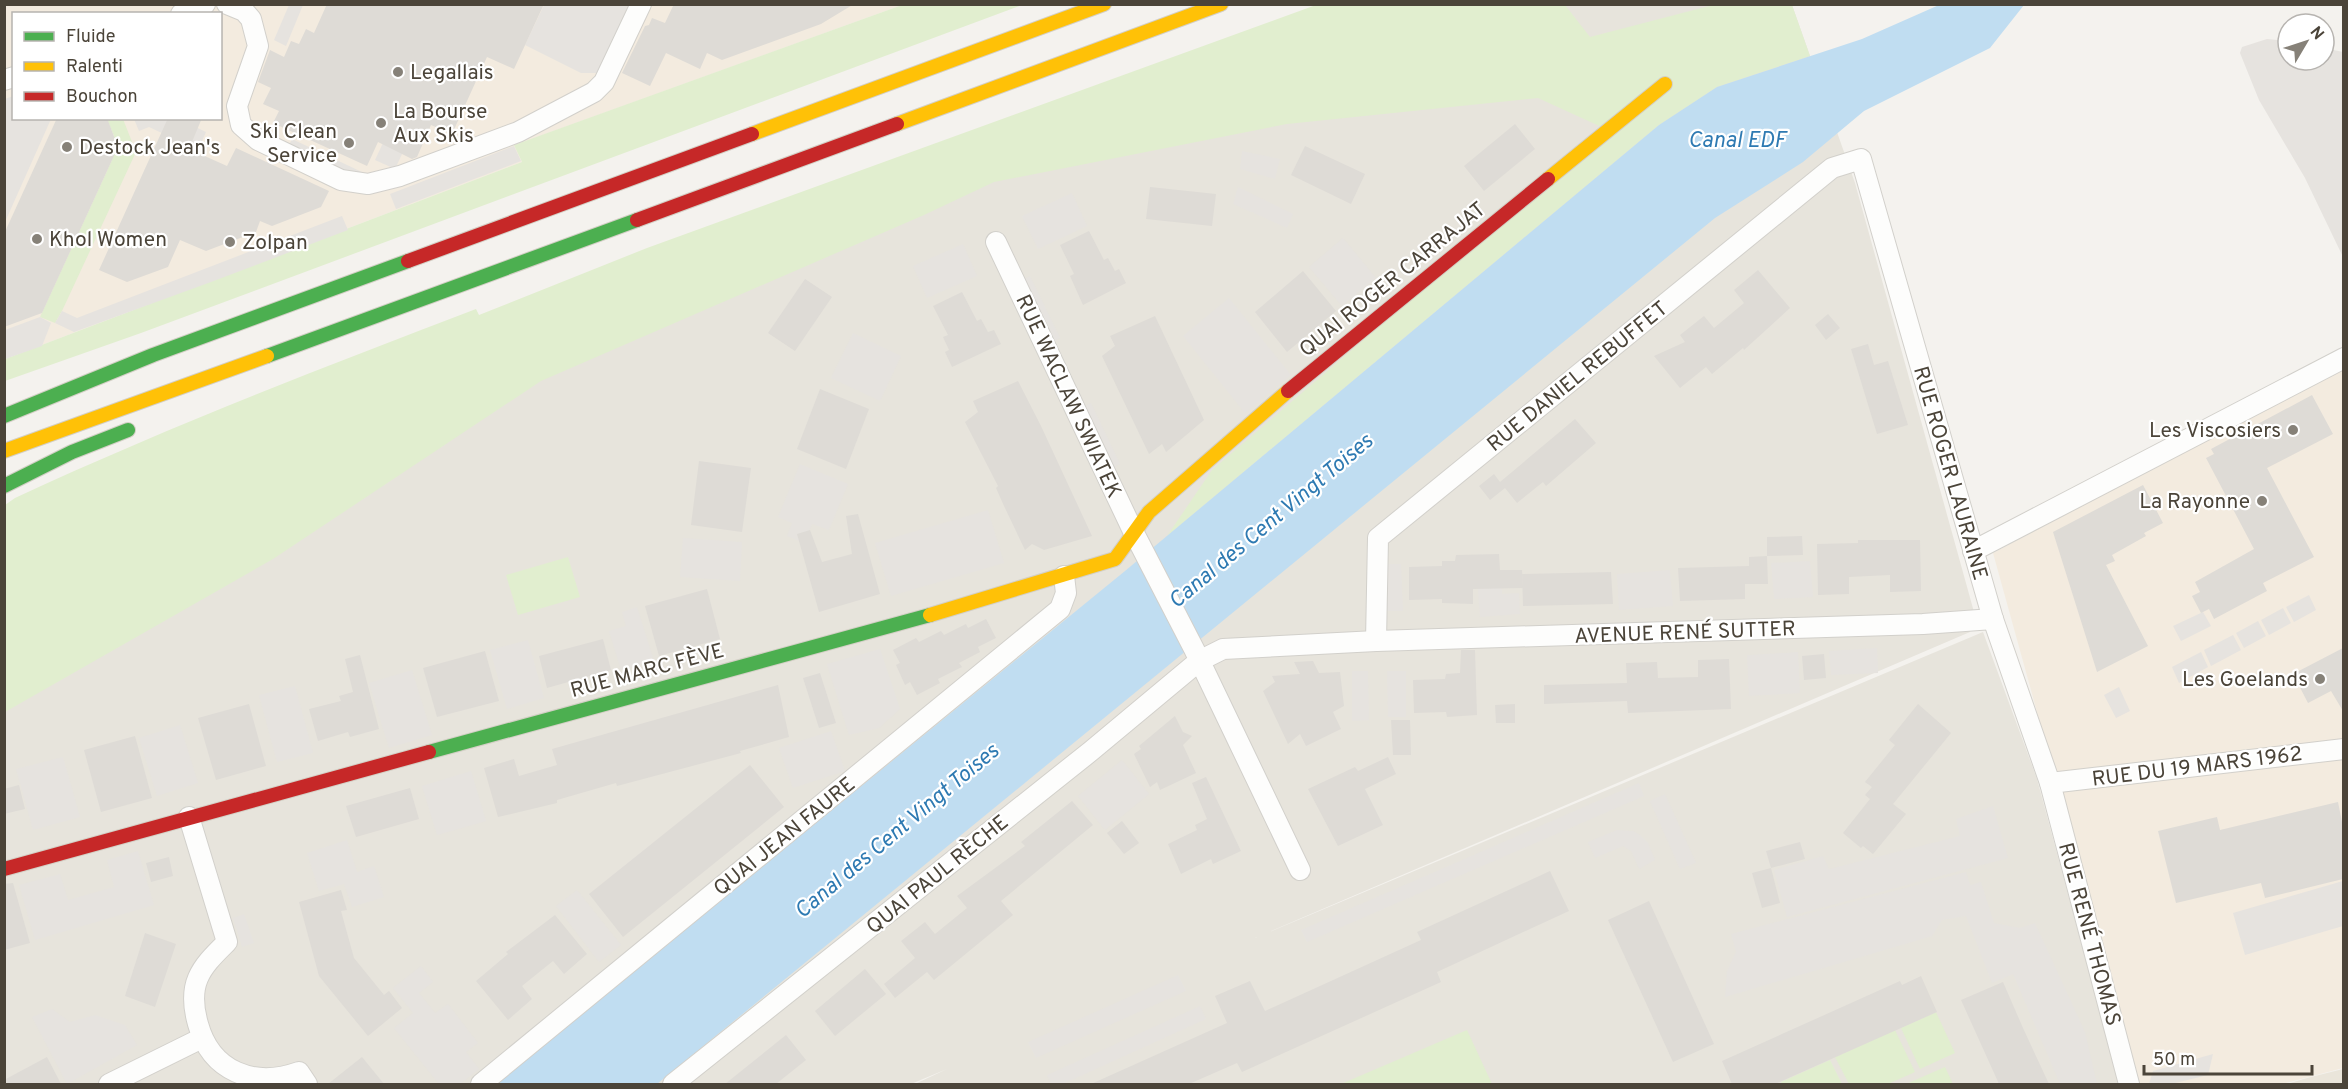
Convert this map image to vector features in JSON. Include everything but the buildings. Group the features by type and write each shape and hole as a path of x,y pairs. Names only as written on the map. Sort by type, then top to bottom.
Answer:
{"main road":[{"path":"4,416 153,355 1104,4"},
{"path":"4,451 359,323 1221,4"},
{"name":"QUAI ROGER CARRAJAT","path":"1114,559 1149,512 1275,401 1665,84"},
{"path":"330,349 359,323"},
{"path":"77,371 107,360 153,355"},
{"path":"4,486 72,452 141,424"},
{"name":"RUE MARC FÈVE","path":"4,869 937,613 1114,559"}],"street":[{"path":"186,12 205,4"},
{"path":"226,4 243,11 251,19 258,46 237,106 241,125 258,140 341,180 368,184 400,176 491,144 594,92 604,82 641,4"},
{"name":"RUE ROGER LAURAINE","path":"1861,159 1993,619 2050,783"},
{"name":"RUE DANIEL REBUFFET","path":"1376,641 1378,538 1832,168 1861,159"},
{"name":"RUE WACLAW SWIATEK","path":"996,242 1133,531 1197,655 1300,870"},
{"path":"1973,551 2343,358"},
{"name":"QUAI JEAN FAURE","path":"481,1084 1060,609 1066,593 1064,576"},
{"name":"AVENUE RENÉ SUTTER","path":"1197,655 1223,650 1376,641 1923,624 1993,619"},
{"name":"QUAI PAUL RÈCHE","path":"673,1084 1082,759 1197,655"},
{"name":"RUE DU 19 MARS 1962","path":"2050,783 2343,749"},
{"name":"RUE RENÉ THOMAS","path":"2050,783 2129,1084"},
{"path":"189,818 227,942 205,966 198,979 195,1013 202,1038 217,1059 243,1077 272,1079 299,1072 307,1084"},
{"path":"109,1084 202,1038"}],"shaded area":[{"path":"5,5 902,5 515,145 522,162 5,359"},
{"path":"289,5 303,5 286,46 274,40"},
{"path":"544,5 632,5 601,73 581,73 525,45"},
{"path":"1348,5 1792,5 1855,183 1974,612 1970,632 1255,938 1983,632 2037,779 2119,1084 915,1084 947,1069 911,1084 5,1084 4,542"},
{"path":"2267,39 2276,40 2276,72 2336,72 2336,51 2343,52 2343,257 2305,178 2259,100 2240,53 2242,47"},
{"path":"12,96 12,120 51,120 5,222 5,99"},
{"path":"134,120 181,120 206,132 198,150 149,127 139,131"},
{"path":"292,139 364,173 361,180 288,147"},
{"path":"383,143 403,152 395,169 375,160"},
{"path":"514,146 521,161 396,209 390,194"},
{"path":"1242,151 1280,159 1275,179 1240,169"},
{"path":"1238,187 1293,214 1287,228 1233,204"},
{"path":"1072,193 1087,226 1038,249 1022,216"},
{"path":"342,216 348,230 211,282 74,332 55,323 62,311 77,318"},
{"path":"1343,238 1376,278 1342,306 1309,267"},
{"path":"963,244 977,276 927,298 913,266"},
{"path":"1030,276 1060,338 1055,341 1024,279"},
{"path":"1229,298 1291,375 1245,413 1183,336"},
{"path":"40,317 51,323 42,346 5,359 5,330"},
{"path":"853,333 901,356 880,401 831,378"},
{"path":"2343,367 2343,1068 2282,1084 2140,1084 1993,553"},
{"path":"1091,403 1120,464 1114,467 1085,406"},
{"path":"800,464 848,484 829,530 812,524 804,543 787,536 792,523 778,517"},
{"path":"988,510 1004,563 891,596 875,543"},
{"path":"683,538 742,542 740,581 680,577"},
{"path":"1810,561 1813,597 1774,599 1771,563"},
{"path":"1385,564 1401,564 1403,611 1386,611"},
{"path":"1670,570 1673,606 1619,610 1617,574"},
{"path":"1501,575 1502,594 1519,593 1520,614 1480,617 1477,577"},
{"path":"2309,595 2316,610 2294,622 2286,607"},
{"path":"637,607 654,661 621,670 609,631 626,626 622,612"},
{"path":"2283,608 2291,623 2269,635 2261,620"},
{"path":"2203,612 2211,626 2181,641 2173,626"},
{"path":"2258,621 2266,636 2244,648 2236,633"},
{"path":"2233,635 2241,650 2211,666 2204,650"},
{"path":"528,640 544,698 507,709 490,650"},
{"path":"1877,648 1878,673 1831,675 1829,651"},
{"path":"880,649 900,709 879,728 849,735 827,664"},
{"path":"1798,652 1800,693 1749,696 1747,655"},
{"path":"2201,652 2208,667 2179,683 2172,667"},
{"path":"412,670 432,735 389,748 369,683"},
{"path":"1352,671 1368,671 1369,720 1352,721"},
{"path":"1387,671 1406,671 1406,717 1388,717"},
{"path":"295,686 313,753 277,762 259,695"},
{"path":"2119,687 2130,711 2116,718 2104,695"},
{"path":"180,725 198,783 157,796 139,738"},
{"path":"831,731 845,771 793,788 779,748"},
{"path":"63,757 80,817 33,830 16,769"},
{"path":"1122,760 1149,794 1105,830 1078,796"},
{"path":"471,771 486,821 437,835 422,786"},
{"path":"1639,783 1644,796 1307,942 1301,930"},
{"path":"1665,794 1696,863 1680,869 1650,801"},
{"path":"1993,806 2008,858 1787,917 1774,870 1823,856 1829,869 1960,836 1956,819"},
{"path":"1617,830 1633,831 1640,835 1648,843 1655,860 1639,869 1631,851 1623,846 1595,858 1588,842"},
{"path":"347,840 357,872 374,866 384,897 352,907 344,884 319,891 307,853"},
{"path":"138,851 154,905 35,940 19,885 60,874 68,900 114,887 107,860"},
{"path":"1966,872 1970,885 1981,882 1994,923 2020,928 2035,923 2085,1032 2097,1084 2060,1084 2013,974 1992,983 1966,916 1942,920 1932,936 1725,997 1727,971 1736,952 1731,934"},
{"path":"2343,881 2343,926 2245,955 2233,913"},
{"path":"577,890 621,945 599,962 556,906"},
{"path":"244,914 254,943 242,947 233,918"},
{"path":"421,966 433,982 419,993 435,1013 448,1004 478,1043 466,1052 479,1069 460,1084 439,1084 394,1028 413,1013 393,988"},
{"path":"1178,975 1186,991 1036,1058 1028,1042"},
{"path":"1200,1006 1206,1019 1063,1084 1051,1084 1047,1075"},
{"path":"52,1009 70,1022 95,1015 125,1025 137,1045 67,1084 32,1017"},
{"path":"2213,1054 2208,1075 2171,1084 2149,1084 2153,1071"},
{"path":"2343,1069 2343,1084 2287,1084 2307,1078"}],"green space":[{"path":"902,5 1022,5 141,333 5,381 5,359 522,162 514,145"},
{"path":"1316,5 1565,5 1590,37 1713,5 1792,5 1810,56 1717,87 1659,125 1167,536 1212,470 1608,130 1538,98 1287,124 994,182 924,215 541,381 273,559 5,712 5,505 15,498 186,423 476,309 479,315 647,248"},
{"path":"107,120 123,120 136,152 55,323 40,317 112,160 114,136"},
{"path":"568,557 580,597 518,615 506,575"},
{"path":"1936,1012 1955,1053 1920,1069 1901,1028"},
{"path":"1467,1030 1492,1084 1341,1084"},
{"path":"1895,1030 1915,1072 1888,1084 1849,1084 1835,1057"},
{"path":"1830,1060 1842,1084 1782,1084 1781,1082"},
{"path":"1945,1067 1953,1084 1906,1084"}],"water":[{"name":"Canal EDF","path":"1939,5 2024,5 1990,48 1864,111 1803,162 1715,218 657,1084 496,1084 1125,571 1659,125 1717,87 1862,39"}],"traffic: fast":[{"path":"267,356 637,220"},
{"path":"4,416 153,355 408,261"},
{"path":"4,486 72,452 128,430"},
{"path":"429,752 930,615"}],"traffic: slow":[{"path":"752,134 1104,4"},
{"path":"897,124 1221,4"},
{"path":"1548,179 1665,84"},
{"path":"4,451 267,356"},
{"path":"930,615 1115,559 1149,512 1288,391"}],"traffic: jam":[{"path":"637,220 897,124"},
{"path":"408,261 752,134"},
{"path":"1288,391 1548,179"},
{"path":"4,869 429,752"}],"place":[{"name":"Legallais","path":"398,72"},
{"name":"La Bourse Aux Skis","path":"381,123"},
{"name":"Ski Clean Service","path":"349,143"},
{"name":"Destock Jean's","path":"67,147"},
{"name":"Khol Women","path":"37,239"},
{"name":"Zolpan","path":"230,242"},
{"name":"Les Viscosiers","path":"2293,430"},
{"name":"La Rayonne","path":"2262,501"},
{"name":"Les Goelands","path":"2320,679"}],"water label":[{"name":"Canal des Cent Vingt Toises","path":"1270,520"},
{"name":"Canal des Cent Vingt Toises","path":"896,830"}]}
